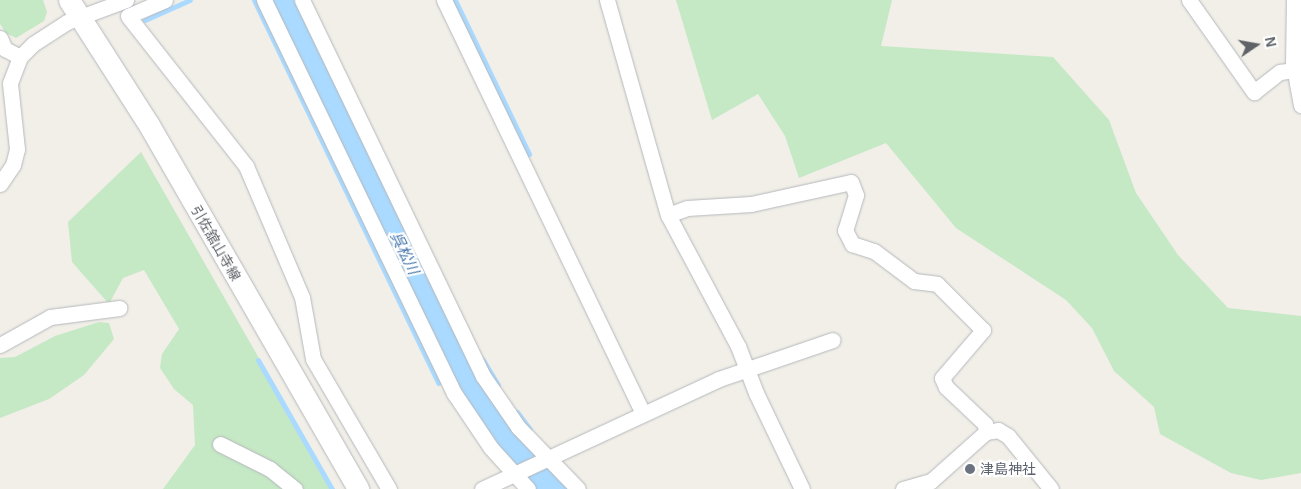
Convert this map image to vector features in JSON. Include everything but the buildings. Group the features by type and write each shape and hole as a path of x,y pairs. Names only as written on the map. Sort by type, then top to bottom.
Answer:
{"main road":[{"name":"引佐舘山寺線","path":"75,9 148,125 358,489"}],"street":[{"path":"0,184 13,165 16,149 10,83 20,57 75,9 126,0"},
{"path":"165,0 128,16 246,166 302,297 313,359 389,489"},
{"path":"264,0 438,365 472,421 528,489"},
{"path":"302,0 472,356 500,402 543,460 578,489"},
{"path":"444,0 643,414"},
{"path":"607,0 668,215 704,277 802,489"},
{"path":"1189,0 1254,92 1280,72 1294,70"},
{"path":"1294,0 1294,70 1301,105"},
{"path":"0,38 5,48 20,57"},
{"path":"668,215 687,208 751,204 851,182 856,188 856,195 845,230 852,244 874,252 918,283 936,284 983,330 942,378 946,387 985,424 986,432"},
{"path":"0,345 50,317 119,308"},
{"path":"482,489 643,414 747,369 833,340"},
{"path":"903,489 938,476 986,432 998,430 1008,436 1051,489"},
{"path":"220,444 270,469 295,489"}],"green space":[{"path":"0,0 43,0 47,12 44,21 16,38 6,33 0,24"},
{"path":"676,0 892,0 881,46 1053,57 1109,120 1136,193 1178,255 1228,308 1301,316 1301,473 1261,480 1231,473 1160,434 1154,407 1114,371 1092,328 1066,300 956,228 886,143 799,178 785,136 758,94 712,120"},
{"path":"141,152 335,489 163,489 195,445 193,405 174,389 160,368 162,354 179,329 144,270 123,278 109,304 72,262 68,222"},
{"path":"99,322 109,323 114,339 84,375 49,399 0,418 0,358 15,357 55,336"}],"waterway":[{"path":"145,20 190,0"},
{"path":"254,0 438,383"},
{"name":"呉松川","path":"283,0 469,385 505,437 552,489"},
{"path":"455,0 529,154"},
{"path":"258,360 332,489"},
{"path":"483,360 498,385"},
{"path":"517,412 530,429"}],"place":[{"name":"津島神社","path":"970,469"}]}
